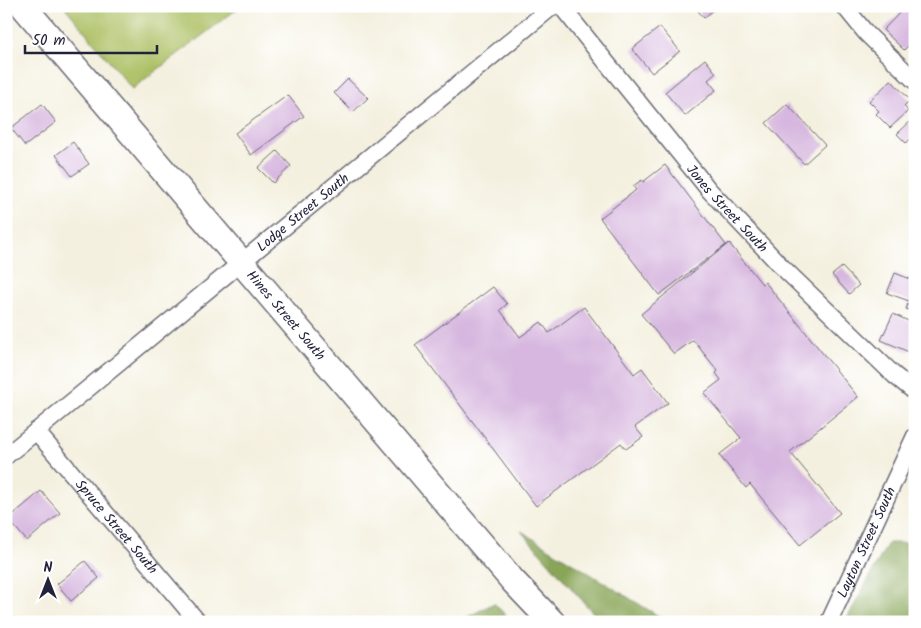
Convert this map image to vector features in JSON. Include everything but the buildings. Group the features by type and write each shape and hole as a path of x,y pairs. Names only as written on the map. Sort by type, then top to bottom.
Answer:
{"main road":[{"name":"Hines Street South","path":"23,6 240,263 513,581 552,622"}],"street":[{"name":"Lodge Street South","path":"6,456 552,6"},
{"name":"Jones Street South","path":"561,6 709,190 780,266 894,376 915,392"},
{"path":"844,6 866,33 915,81"},
{"name":"Spruce Street South","path":"36,431 198,622"},
{"name":"Layton Street South","path":"829,622 915,436"}],"green space":[{"path":"64,6 241,6 132,89"},
{"path":"521,531 668,622 601,622"},
{"path":"888,543 915,543 915,622 845,622"},
{"path":"494,603 512,622 458,622"}]}
